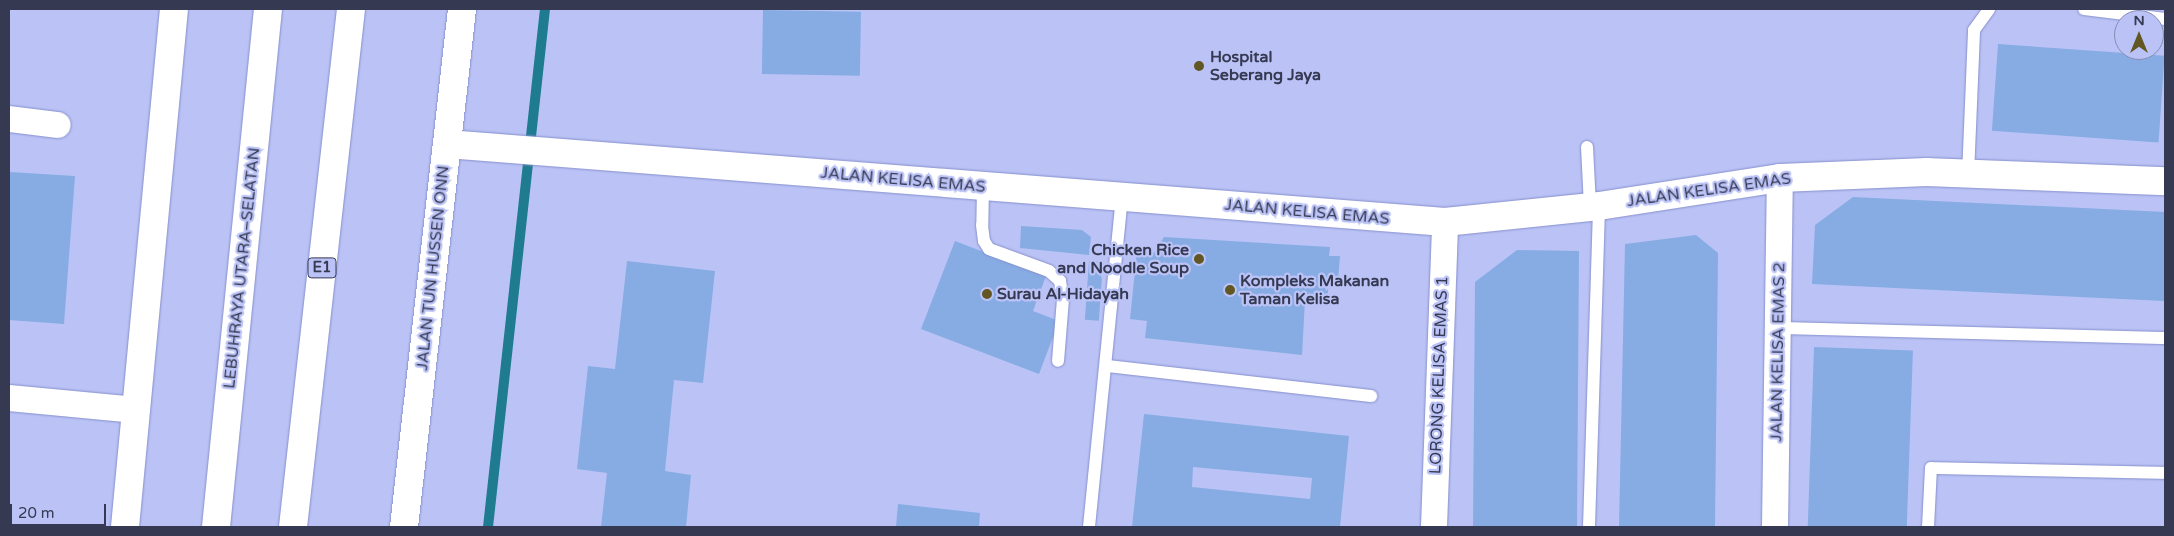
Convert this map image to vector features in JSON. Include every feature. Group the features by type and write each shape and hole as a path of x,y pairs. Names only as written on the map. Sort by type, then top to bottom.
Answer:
{"main road":[{"path":"125,527 174,9"},
{"name":"LEBUHRAYA UTARA–SELATAN","path":"216,527 268,9"},
{"name":"E1","path":"293,527 351,9"},
{"name":"JALAN TUN HUSSEN ONN","path":"404,527 462,9"},
{"name":"JALAN KELISA EMAS","path":"447,144 1445,222 1595,207 1780,178 1927,172 2165,181"}],"street":[{"path":"9,118 58,125"},
{"name":"JALAN KELISA EMAS 2","path":"1775,527 1780,178"},
{"name":"LORONG KELISA EMAS 1","path":"1434,527 1445,222"},
{"path":"9,398 136,410"}],"lane":[{"path":"1968,175 1974,30 1989,9"},
{"path":"2084,9 2165,19"},
{"path":"1587,146 1595,207 1589,527"},
{"path":"983,186 982,225 984,241 989,249 1049,270 1060,281 1063,299 1058,361"},
{"path":"1089,527 1107,366 1122,197"},
{"path":"1779,328 2165,338"},
{"path":"1107,366 1371,396"},
{"path":"1928,527 1931,468 2165,472"}],"building":[{"path":"763,10 861,12 860,76 762,74"},
{"path":"1998,44 2114,52 2114,60 2164,60 2165,56 2159,142 1992,131"},
{"path":"9,172 75,176 64,324 9,320"},
{"path":"1853,197 2165,212 2164,301 1812,284 1815,225"},
{"path":"1021,226 1082,230 1091,237 1089,255 1020,248"},
{"path":"1696,235 1718,253 1715,527 1619,527 1625,244"},
{"name":"Kompleks Makanan Taman Kelisa","path":"1164,237 1330,247 1329,256 1340,256 1338,280 1329,280 1327,302 1305,300 1302,355 1145,338 1147,321 1130,319 1137,251 1154,253"},
{"name":"Surau Al-Hidayah","path":"955,241 1046,276 1033,311 1059,321 1039,374 921,329"},
{"path":"1517,250 1579,251 1577,527 1473,527 1475,282"},
{"path":"627,261 715,271 703,383 674,380 665,471 691,475 686,527 601,527 607,473 577,469 588,366 615,369"},
{"path":"1089,261 1103,262 1099,321 1085,320"},
{"path":"1814,347 1913,350 1907,527 1808,527"},
{"path":"1144,414 1349,436 1340,527 1132,527","holes":["1193,467 1312,478 1310,499 1192,487"]},
{"path":"898,504 980,513 979,527 896,527"}],"waterway":[{"path":"488,527 545,9"}],"place":[{"name":"Hospital Seberang Jaya","path":"1199,66"},
{"name":"Chicken Rice and Noodle Soup","path":"1199,259"},
{"name":"Kompleks Makanan Taman Kelisa","path":"1230,290"},
{"name":"Surau Al-Hidayah","path":"987,294"}]}
